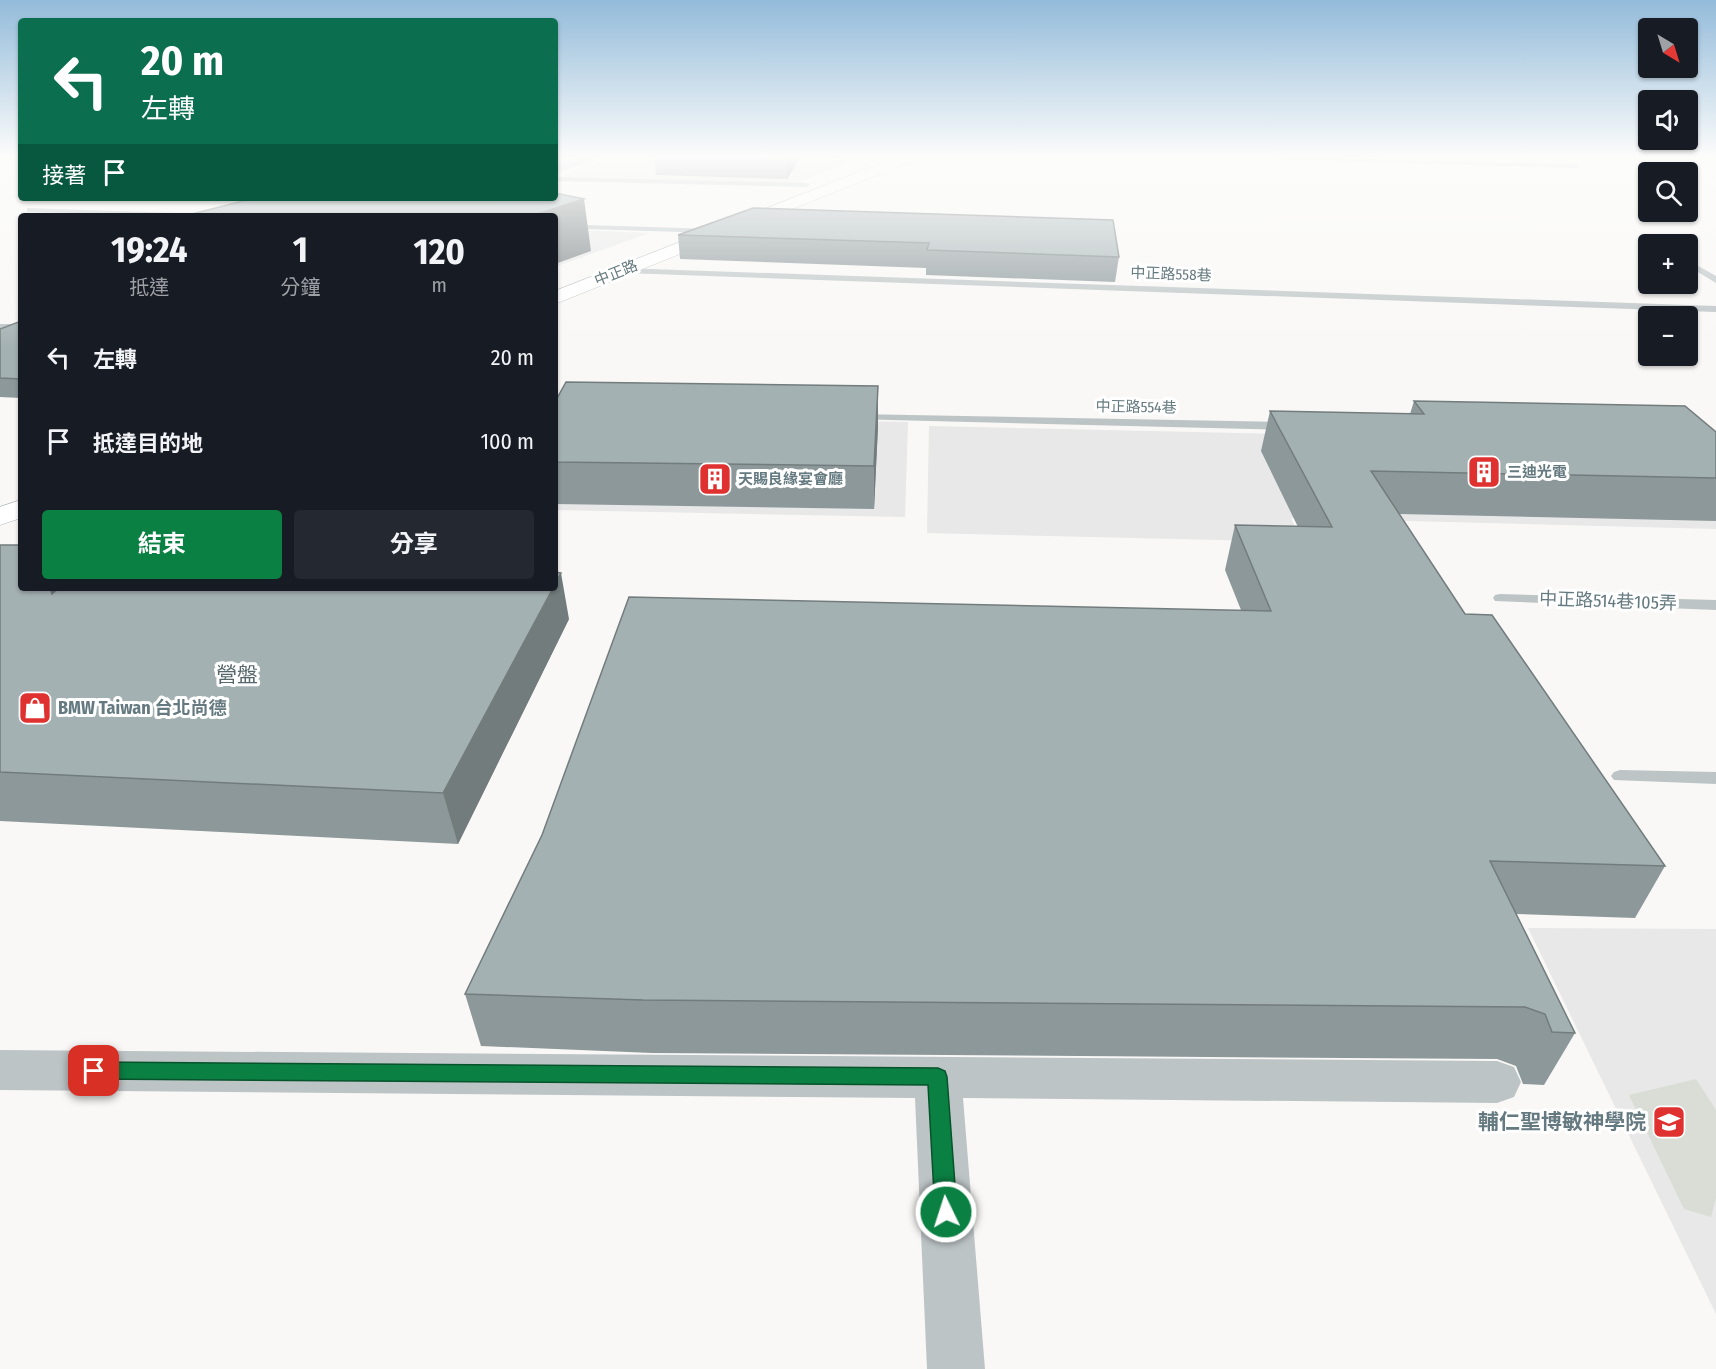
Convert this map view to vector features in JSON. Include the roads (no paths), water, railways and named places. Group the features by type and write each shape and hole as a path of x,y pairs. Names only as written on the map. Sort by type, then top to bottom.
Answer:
{"main road":[{"name":"中正路","path":"558,283 717,220"},
{"name":"中正路","path":"558,296 751,220"},
{"path":"0,500 18,493"},
{"path":"0,517 18,509"}],"street":[{"path":"0,339 18,330"},
{"path":"0,1070 1497,1082"},
{"path":"938,1077 956,1369"}],"lane":[{"path":"558,226 721,232"},
{"path":"1698,269 1716,280"},
{"name":"中正路558巷","path":"625,270 1716,309"},
{"path":"0,327 18,329"},
{"name":"中正路554巷","path":"848,416 1300,426"},
{"name":"中正路514巷105弄","path":"1500,598 1716,605"},
{"path":"1620,776 1716,778"}],"place":[{"name":"三迪光電","path":"1484,472"},
{"name":"天賜良緣宴會廳","path":"715,479"},
{"name":"BMW Taiwan 台北尚德","path":"35,708"},
{"name":"輔仁聖博敏神學院","path":"1669,1122"}],"district":[{"name":"營盤","path":"237,675"}]}
